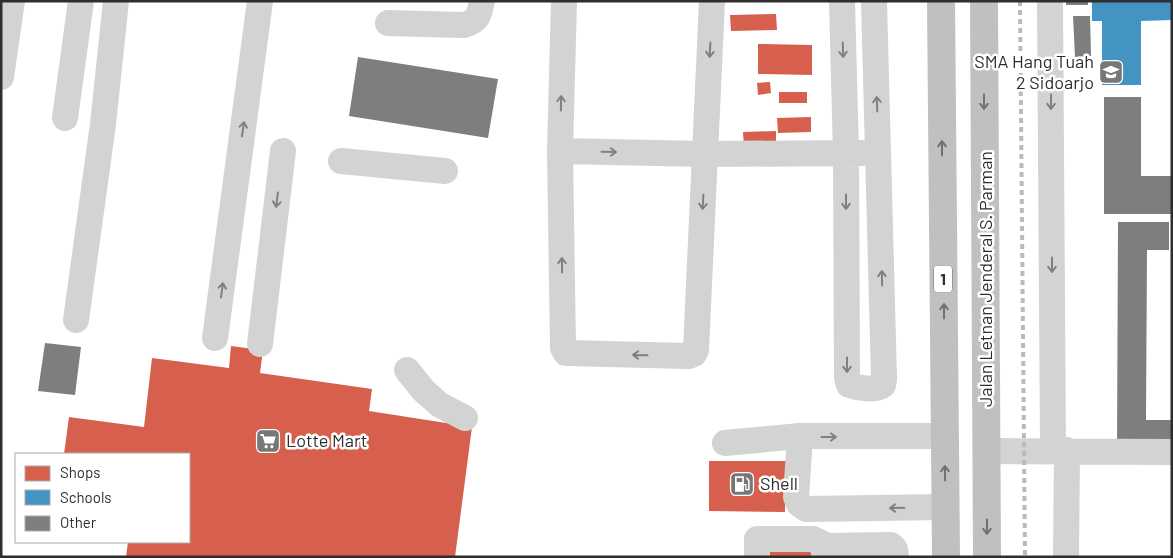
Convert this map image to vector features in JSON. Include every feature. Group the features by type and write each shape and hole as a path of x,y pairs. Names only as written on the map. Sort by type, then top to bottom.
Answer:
{"highway":[{"name":"1","path":"941,1 946,557"},
{"name":"Jalan Letnan Jenderal S. Parman","path":"984,1 987,557"}],"street":[{"path":"1,77 12,1"},
{"path":"66,118 81,1"},
{"path":"76,320 103,124 116,1"},
{"path":"215,338 260,1"},
{"path":"388,23 464,26 478,18 482,1"},
{"path":"564,1 560,151 563,348 566,353 669,356 689,356 694,354 696,350 712,1"},
{"path":"842,1 846,154 847,378 849,385 855,387 879,388 883,384 884,379 874,1"},
{"path":"1050,1 1060,450 1066,557"},
{"path":"260,344 283,151"},
{"path":"560,151 705,154 879,153"},
{"path":"341,161 444,171"},
{"path":"407,370 424,391 440,405 465,418"},
{"path":"800,436 796,497 799,504 806,509 946,507"},
{"path":"725,443 800,436 945,436"},
{"path":"987,450 1172,452"},
{"path":"757,557 757,540 813,539 826,551 890,545 896,549 896,557"}],"building: Shops":[{"path":"776,14 777,30 731,31 730,15"},
{"path":"758,44 812,45 812,75 758,74"},
{"path":"770,82 771,93 758,95 757,83"},
{"path":"779,92 807,92 807,103 779,103"},
{"path":"811,117 811,132 778,133 777,118"},
{"path":"776,131 776,147 744,148 743,132"},
{"name":"Lotte Mart","path":"231,346 263,350 260,373 372,389 369,411 472,427 455,557 126,557 128,543 190,543 190,453 64,453 69,417 144,427 152,358 229,368"},
{"path":"709,461 786,461 785,512 709,511"},
{"path":"811,549 811,557 761,557 761,550"}],"building: Schools":[{"path":"1092,1 1172,1 1172,20 1141,21 1141,85 1102,85 1102,21 1092,21"}],"building: Other":[{"path":"1066,1 1088,1 1088,5 1066,5"},
{"path":"1073,16 1090,16 1091,56 1075,57"},
{"path":"358,57 498,79 488,138 349,116"},
{"path":"1104,97 1141,97 1141,176 1172,176 1172,214 1104,214"},
{"path":"1118,222 1169,222 1169,250 1147,250 1146,420 1172,420 1172,450 1117,450"},
{"path":"45,343 81,347 75,395 38,391"}],"railway":[{"path":"1020,1 1025,557"}],"place":[{"name":"SMA Hang Tuah 2 Sidoarjo","path":"1111,72"},
{"name":"Lotte Mart","path":"268,441"},
{"name":"Shell","path":"742,484"}]}
